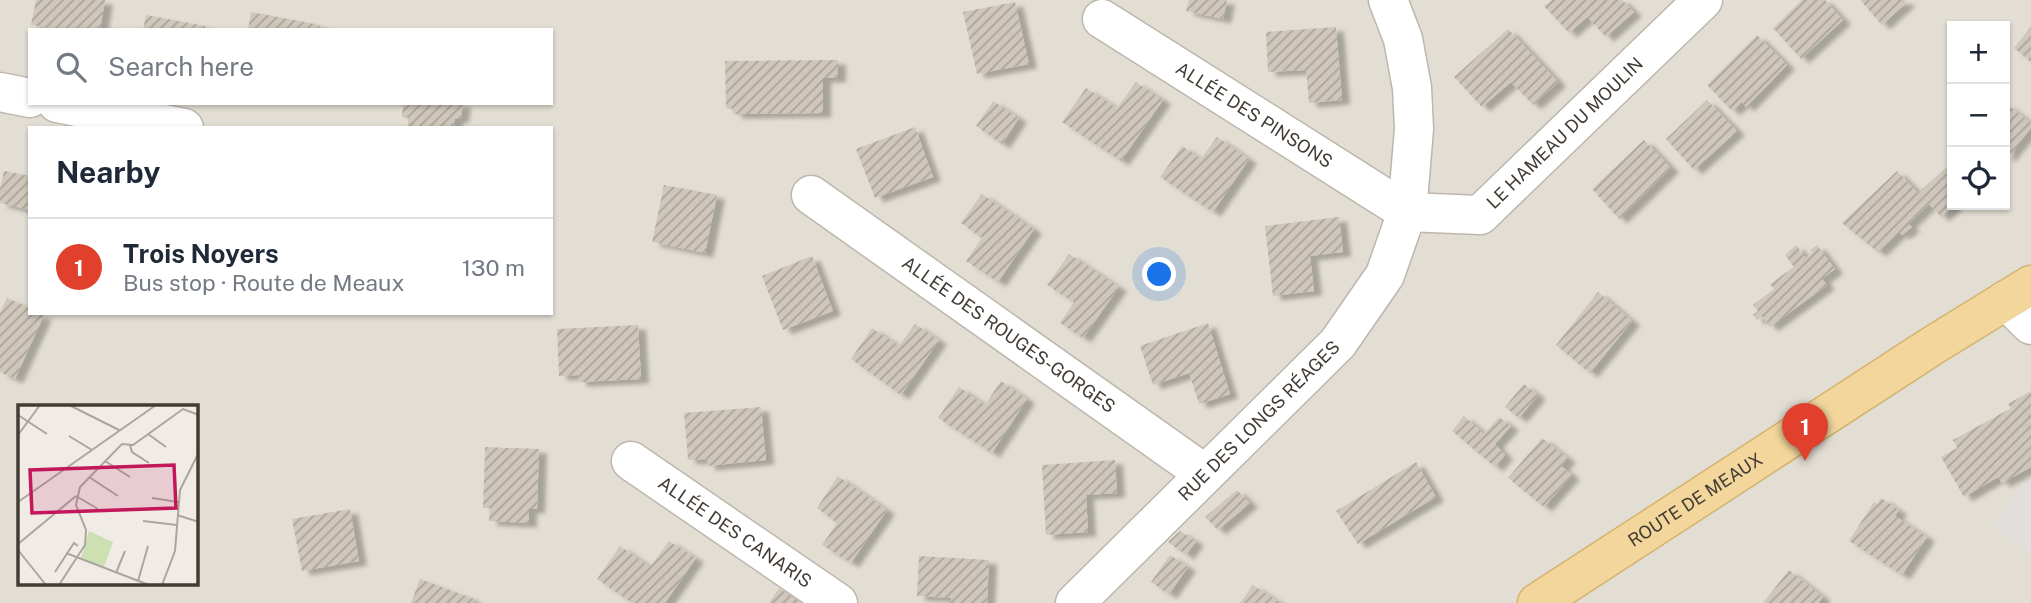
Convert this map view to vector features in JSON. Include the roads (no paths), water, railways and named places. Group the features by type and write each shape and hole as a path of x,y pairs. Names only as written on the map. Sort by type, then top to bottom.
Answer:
{"main road":[{"name":"ROUTE DE MEAUX","path":"1537,603 2023,303"}],"street":[{"name":"RUE DES LONGS RÉAGES","path":"1075,603 1338,343 1385,275 1407,212 1414,129 1412,88 1403,39 1388,0"},
{"name":"LE HAMEAU DU MOULIN","path":"1407,212 1480,215 1703,0"},
{"name":"ALLÉE DES PINSONS","path":"1102,19 1407,212"},
{"path":"0,92 28,98"},
{"path":"67,105 174,126"},
{"name":"ALLÉE DES ROUGES-GORGES","path":"811,195 1205,474"},
{"name":"ALLÉE DES CANARIS","path":"631,461 838,603"}],"place":[{"name":"Trois Noyers","path":"1805,461"}]}
